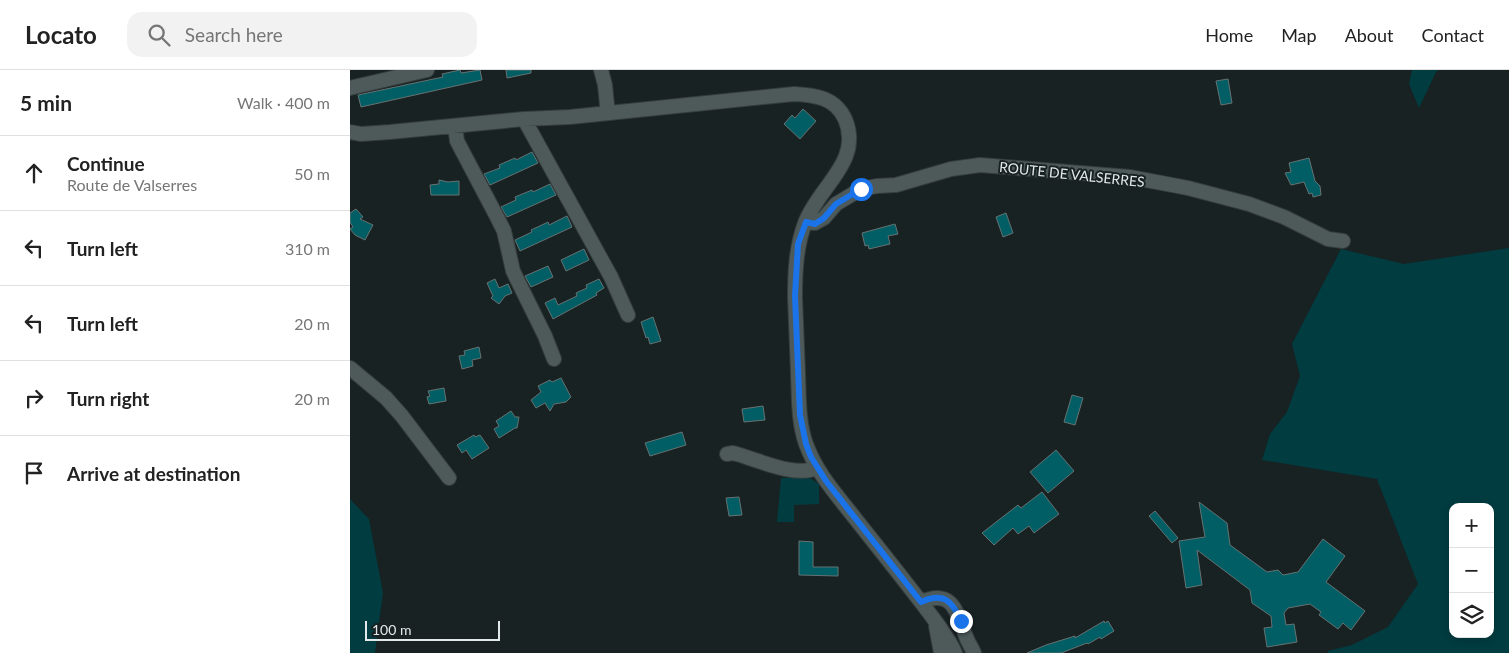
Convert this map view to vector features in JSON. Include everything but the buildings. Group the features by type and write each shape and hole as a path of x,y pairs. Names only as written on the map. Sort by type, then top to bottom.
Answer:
{"street":[{"path":"350,88 427,70"},
{"path":"601,70 610,109"},
{"path":"524,119 561,111 610,109 794,94 826,99 838,108 848,126 849,148 842,166 812,209 798,244 796,277 798,389 802,430 817,468 925,607 956,653"},
{"path":"350,132 361,134 524,119 570,117 582,112 610,109"},
{"path":"524,119 611,277 628,315"},
{"path":"454,126 457,141 504,231 513,271 554,358"},
{"name":"ROUTE DE VALSERRES","path":"806,222 815,224 824,218 836,204 861,189 896,185 951,169 980,165 1130,177 1188,188 1249,204 1284,217 1328,239 1343,241"},
{"path":"350,368 386,398 449,478"},
{"path":"727,454 733,453 771,465 808,472 817,468"},
{"path":"925,607 937,598 951,603 974,653"},
{"path":"925,607 938,635 941,653"}],"shaded area":[{"path":"1412,70 1439,70 1436,72 1419,108 1409,84"},
{"path":"1509,248 1509,653 1328,653 1328,651 1352,645 1388,627 1418,584 1377,479 1262,460 1270,434 1287,412 1300,376 1292,344 1341,249 1404,264"},
{"path":"781,478 810,478 819,484 819,504 794,505 794,522 777,522"},
{"path":"350,499 369,519 383,593 375,653 350,653"}],"route":[{"path":"861,189 836,204 824,218 815,224 806,222 798,244 795,296 798,389 802,430 811,457 817,468 921,602 930,598 947,600 951,603 961,621"}]}
